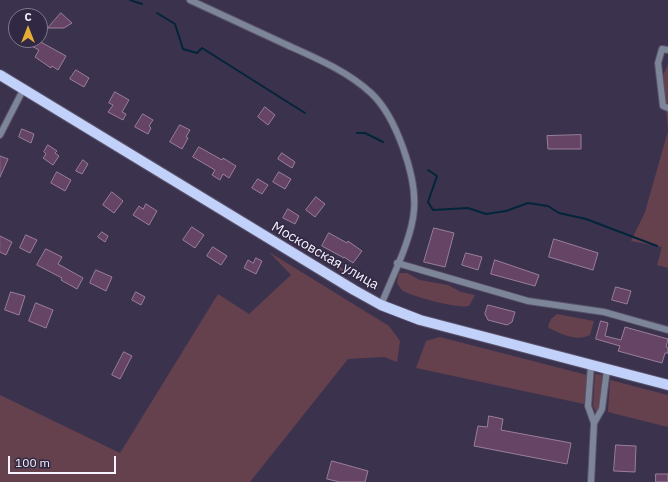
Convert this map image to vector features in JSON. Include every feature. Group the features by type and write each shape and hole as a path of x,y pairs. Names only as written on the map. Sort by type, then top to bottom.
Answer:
{"main road":[{"name":"Московская улица","path":"0,75 299,258 381,305 420,320 668,385"}],"street":[{"path":"190,0 340,70 372,94 388,117 401,143 411,169 414,210 410,231 381,305"},
{"path":"668,50 662,49 658,63 663,106 668,108"},
{"path":"0,135 23,90"},
{"path":"397,264 528,301 604,312 668,330"},
{"path":"590,482 594,423 588,406 591,365"},
{"path":"594,423 602,409 607,369"}],"shaded area":[{"path":"668,64 668,131 663,76"},
{"path":"668,131 668,268 657,265 662,247 631,241 645,212"},
{"path":"269,252 389,326 400,341 397,362 384,357 348,359 250,482 0,482 0,395 120,453 218,294 249,314 291,275"},
{"path":"319,252 343,269 345,273 313,254"},
{"path":"399,273 407,273 420,280 448,285 461,292 475,295 469,306 456,306 426,299 403,291 397,283"},
{"path":"557,314 594,321 590,335 580,338 574,337 564,335 549,328 548,326 551,319"},
{"path":"440,337 587,375 584,404 416,368 426,341"},
{"path":"595,374 602,375 600,408 596,412 593,406"},
{"path":"610,380 668,395 668,427 608,412"}],"building":[{"path":"61,13 72,23 64,28 48,28"},
{"path":"48,46 66,56 58,70 52,66 51,68 35,57 39,50 35,48 48,48"},
{"path":"76,70 89,78 84,87 70,79"},
{"path":"115,92 129,100 122,112 126,114 123,120 108,112 113,105 109,103"},
{"path":"265,107 275,115 268,125 258,117"},
{"path":"143,114 153,120 149,126 151,128 148,134 135,127"},
{"path":"180,125 190,130 186,137 188,138 182,149 170,142"},
{"path":"22,129 34,134 31,143 19,137"},
{"path":"581,135 581,149 548,149 547,136"},
{"path":"48,145 57,151 55,153 59,156 53,165 43,158 46,154 44,152"},
{"path":"199,147 236,166 229,178 223,174 220,180 212,175 215,170 193,157"},
{"path":"282,153 295,162 292,168 278,159"},
{"path":"0,156 8,159 0,177"},
{"path":"83,160 88,164 82,174 76,171"},
{"path":"57,172 71,180 65,191 51,183"},
{"path":"279,172 291,179 285,189 273,182"},
{"path":"258,179 268,185 262,194 252,188"},
{"path":"112,192 123,201 114,213 103,205"},
{"path":"316,197 325,204 315,217 306,210"},
{"path":"146,204 157,211 149,225 133,215 139,206 143,209"},
{"path":"288,209 299,216 295,224 283,218"},
{"path":"192,227 204,235 195,248 183,240"},
{"path":"434,228 454,233 445,267 424,262"},
{"path":"102,232 108,236 105,242 98,237"},
{"path":"329,233 347,243 348,241 362,251 353,263 322,246"},
{"path":"26,235 37,240 30,253 20,248"},
{"path":"0,236 12,242 6,255 0,252"},
{"path":"554,239 598,253 593,270 549,257"},
{"path":"213,247 227,256 221,265 207,256"},
{"path":"46,249 62,257 58,264 83,278 77,289 61,280 62,278 37,265"},
{"path":"466,253 482,257 478,270 462,265"},
{"path":"256,258 262,261 256,274 244,268 248,260 253,263"},
{"path":"495,260 539,275 535,286 491,274"},
{"path":"96,270 112,277 106,291 90,283"},
{"path":"616,287 631,291 627,304 612,300"},
{"path":"11,292 25,296 19,315 5,310"},
{"path":"136,292 145,297 141,305 132,300"},
{"path":"36,303 53,310 46,328 29,321"},
{"path":"488,305 515,312 512,322 507,325 488,320 485,314"},
{"path":"601,321 608,323 605,336 621,340 625,327 668,339 666,347 668,348 668,353 665,353 662,363 618,351 620,346 596,339"},
{"path":"124,352 132,356 120,379 112,375"},
{"path":"489,416 503,419 501,430 571,443 567,464 474,446 478,426 487,427"},
{"path":"616,445 636,446 635,472 614,471"},
{"path":"332,461 368,471 365,482 340,482 327,479"},
{"path":"656,474 668,474 668,482 656,482"}],"waterway":[{"path":"130,0 142,4"},
{"path":"157,13 175,24 183,49 197,53 202,48 305,113"},
{"path":"357,133 365,133 383,142"},
{"path":"428,170 437,176 428,202 433,210 468,208 486,214 506,211 528,203 548,206 559,213 586,219 657,246"}]}
